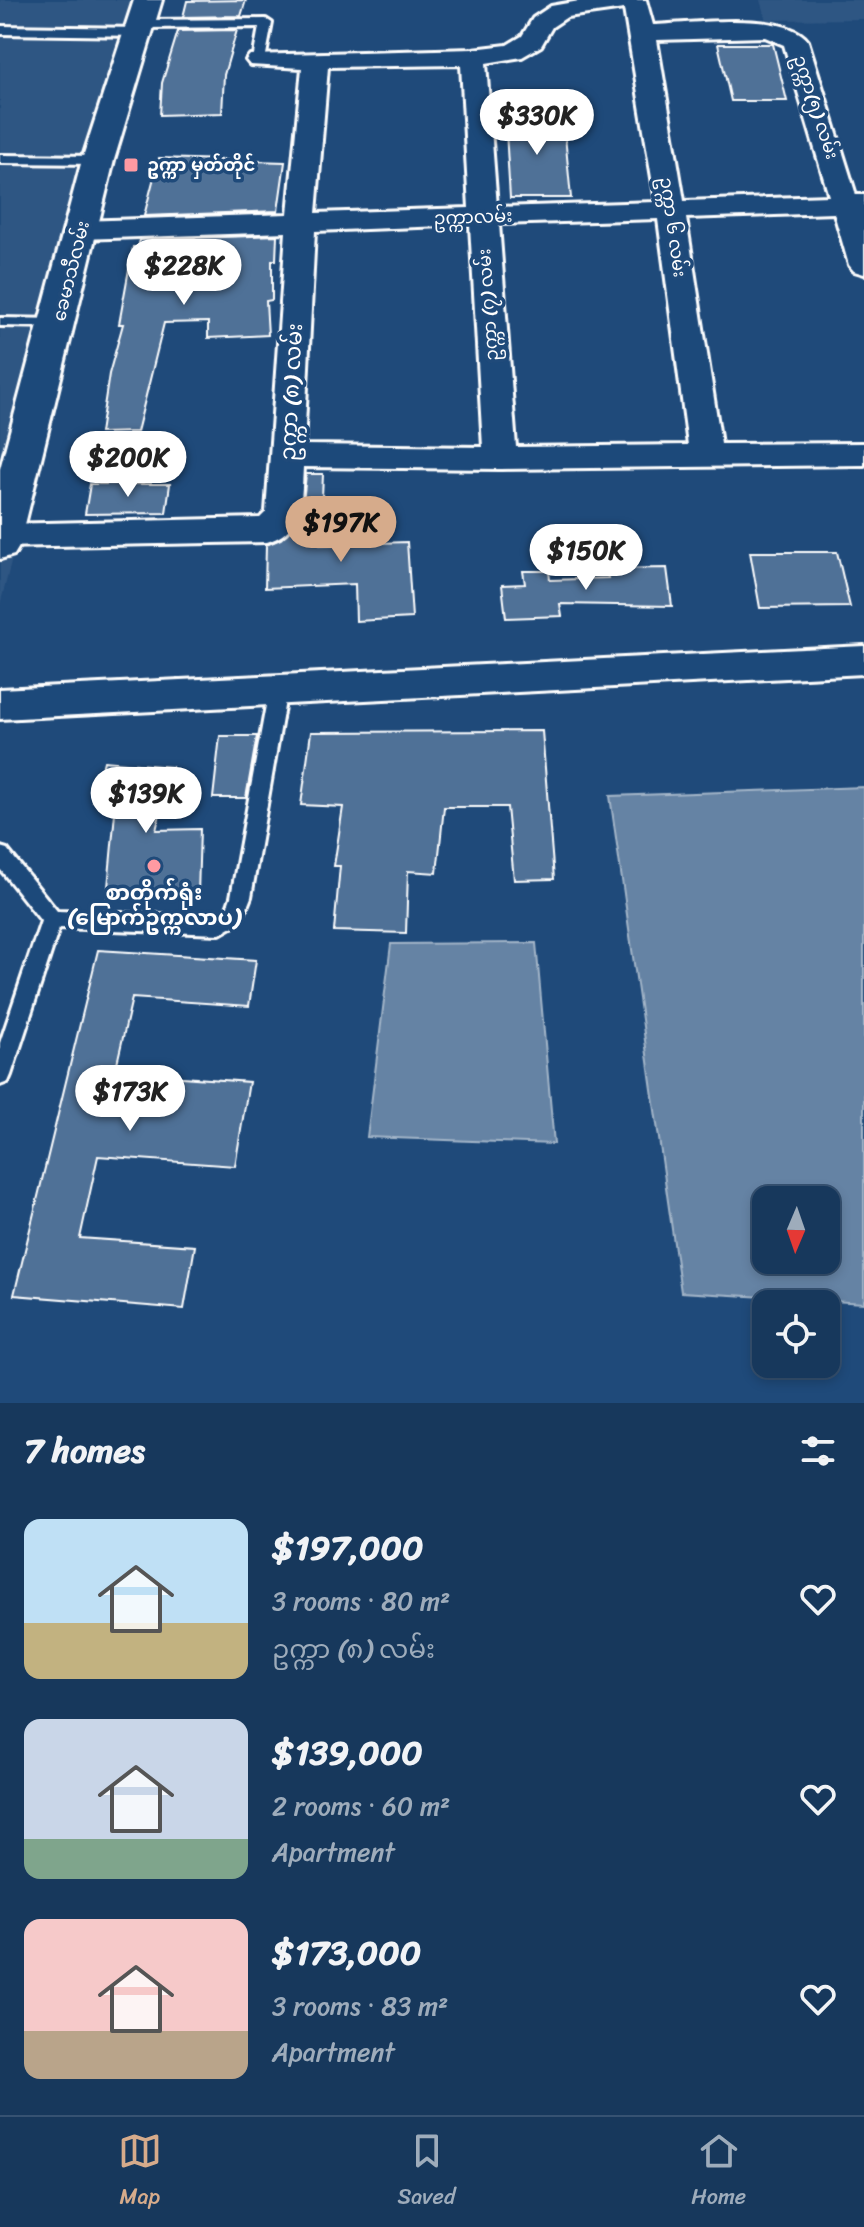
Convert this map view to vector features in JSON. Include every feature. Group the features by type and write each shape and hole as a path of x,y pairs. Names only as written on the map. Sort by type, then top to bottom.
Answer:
{"main road":[{"name":"ခေမာသီလမ်း","path":"1,540 59,323 98,160 144,19"}],"street":[{"name":"ဥက္ကာ ၆ လမ်း","path":"634,0 643,33 706,455"},
{"path":"259,60 473,57 524,48 532,41 542,23 560,11 634,0"},
{"name":"ဥက္ကာ(၅) လမ်း","path":"643,33 769,29 795,41 856,204 864,265"},
{"name":"ဥက္ကာ (၇) လမ်း","path":"473,57 481,216 500,458"},
{"name":"ဥက္ကာ (၈) လမ်း","path":"1,540 267,530 283,514 301,223 316,60"},
{"name":"ဥက္ကာလမ်း","path":"81,230 856,204"},
{"path":"287,456 500,458 864,454"},
{"path":"0,704 864,660"}],"lane":[{"path":"0,30 144,19 266,23 259,60"},
{"path":"0,159 98,160"},
{"path":"0,322 59,323"},
{"path":"0,855 52,919 220,925 234,916 241,897 278,689"},
{"path":"0,1075 52,919"}],"shaded area":[{"path":"0,0 157,0 0,605"},
{"path":"760,0 864,0 864,19 766,20"},
{"path":"864,787 864,1303 840,1302 840,1290 752,1290 752,1296 681,1292 610,796"},
{"path":"536,943 554,1144 367,1137 391,944"}],"building":[{"path":"246,0 241,16 183,17 187,1"},
{"path":"237,30 224,75 222,113 160,115 162,83 178,31"},
{"path":"718,44 773,44 787,101 731,101"},
{"path":"505,115 563,115 571,198 510,198"},
{"path":"159,158 285,162 278,211 144,216"},
{"path":"277,235 276,260 272,260 272,300 266,301 268,335 208,338 208,322 164,323 137,432 100,433 109,374 123,324 119,324 133,247 138,247 140,240"},
{"path":"306,474 323,474 320,545 407,542 412,618 356,621 355,584 265,588 266,545 281,539 297,523"},
{"path":"90,484 170,484 166,513 85,514"},
{"path":"750,552 837,552 850,607 760,608"},
{"path":"667,568 672,606 560,604 562,616 506,618 502,585 525,584 523,571 549,571 550,580 608,578 606,569"},
{"path":"542,731 554,879 514,880 507,807 444,807 437,873 408,871 406,933 334,931 340,866 334,866 343,807 301,805 311,732"},
{"path":"220,736 257,736 246,798 213,798"},
{"path":"104,761 172,767 156,830 200,829 198,894 107,898 116,802 93,801"},
{"path":"98,950 256,960 249,1006 132,998 115,1072 249,1082 235,1166 98,1156 80,1238 195,1246 184,1309 14,1295"}],"place":[{"name":"ဥက္ကာ မှတ်တိုင်","path":"131,165"},
{"name":"စာတိုက်ရုံး (မြောက်ဥက္ကလာပ)","path":"154,866"}]}
